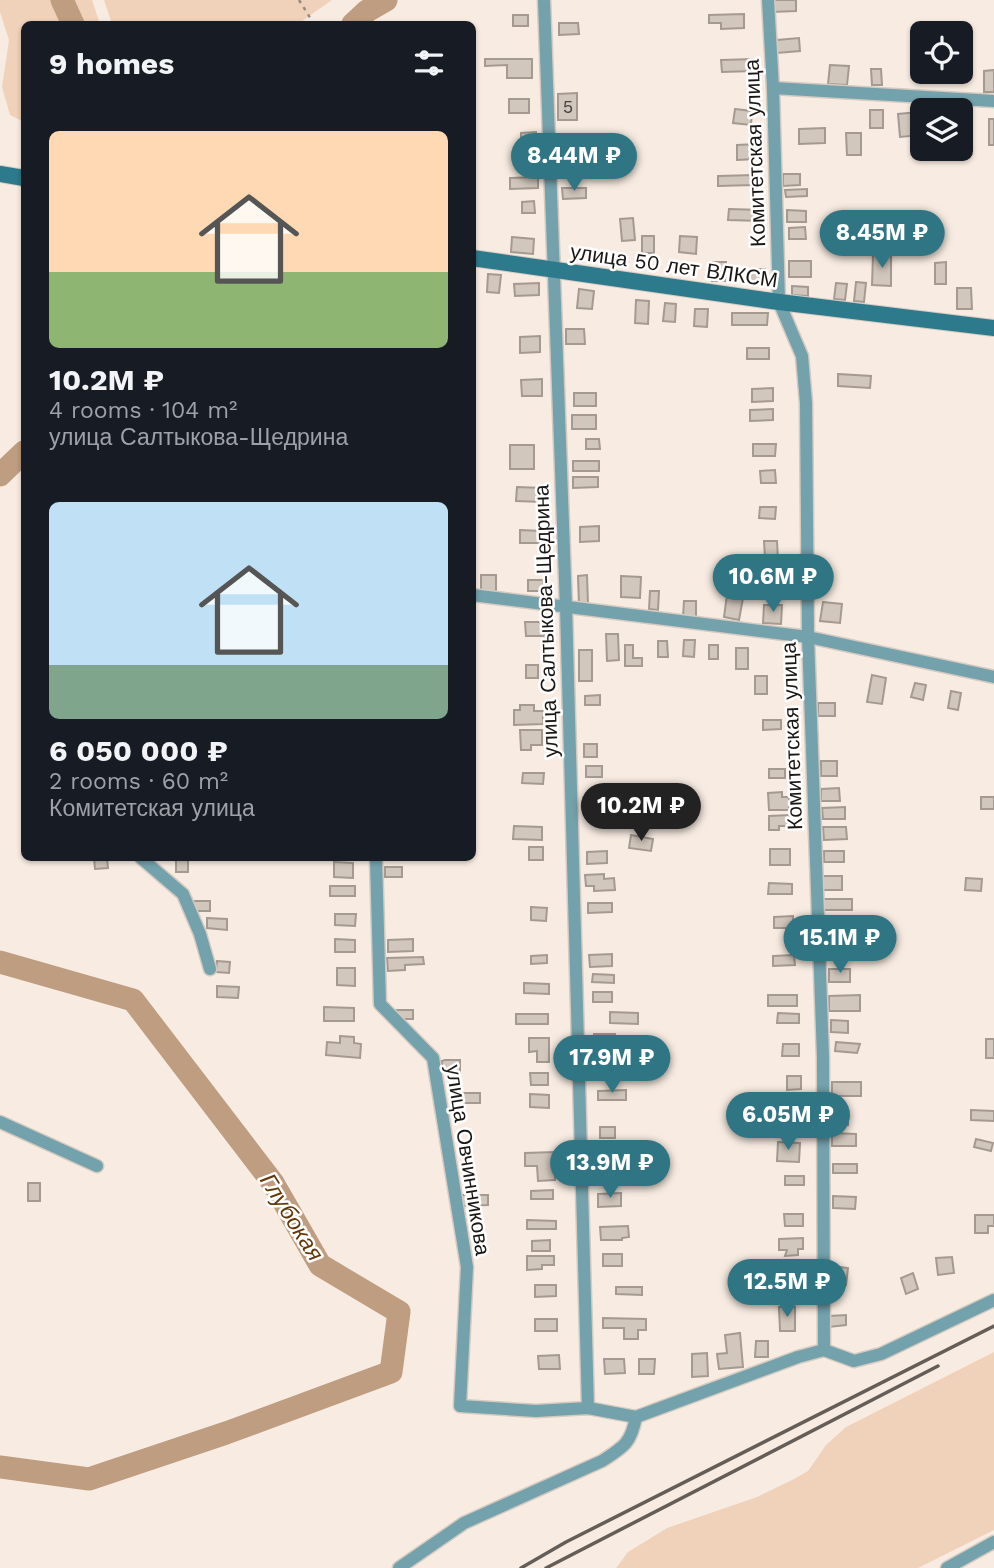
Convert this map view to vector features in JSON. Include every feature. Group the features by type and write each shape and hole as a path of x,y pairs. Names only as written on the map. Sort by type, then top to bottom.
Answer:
{"main road":[{"path":"0,174 21,178"},
{"name":"улица 50 лет ВЛКСМ","path":"476,259 779,302 994,328"}],"street":[{"name":"улица Салтыкова-Щедрина","path":"544,0 566,607 588,1408"},
{"name":"Комитетская улица","path":"768,0 774,88 779,302 802,356 806,403 808,637 823,1057 824,1350"},
{"path":"774,88 994,101"},
{"path":"476,595 808,637 994,677"},
{"path":"144,861 183,894 200,934 210,969"},
{"name":"улица Овчинникова","path":"376,861 380,1004 433,1058 467,1267 460,1406 536,1411 588,1408"},
{"path":"0,1122 97,1166"},
{"path":"588,1408 636,1417 798,1357 824,1350 854,1361 881,1354 994,1300"},
{"path":"398,1568 464,1523 603,1461 630,1440 636,1417"},
{"path":"947,1568 994,1542"}],"path":[{"path":"299,0 312,21"}],"shaded area":[{"path":"0,0 92,0 99,21 21,21 21,120 10,115 2,87 9,40 0,12"},
{"path":"104,0 332,0 302,21 111,21"},
{"path":"994,1352 994,1530 918,1568 616,1568 628,1552 667,1528 757,1497 808,1471 826,1445 846,1427"}],"building":[{"path":"772,0 796,0 796,11 772,12"},
{"path":"744,14 744,28 721,29 721,23 709,23 709,15"},
{"path":"513,15 528,15 528,26 513,26"},
{"path":"559,23 578,23 579,34 559,35"},
{"path":"799,38 800,51 777,53 777,40"},
{"path":"485,59 532,59 532,78 507,78 507,65 485,66"},
{"path":"754,59 754,71 722,72 721,60"},
{"path":"830,65 849,66 847,85 828,84"},
{"path":"871,69 881,69 882,85 872,85"},
{"path":"994,70 994,92 984,92 984,71"},
{"path":"577,93 577,120 558,120 558,94"},
{"path":"509,99 529,99 529,113 509,113"},
{"path":"735,109 752,111 751,125 733,123"},
{"path":"870,110 883,110 883,128 870,128"},
{"path":"910,113 910,136 900,137 898,114"},
{"path":"989,119 994,119 994,145 989,145"},
{"path":"825,128 825,143 799,144 799,129"},
{"path":"536,132 537,141 521,142 521,133"},
{"path":"846,133 861,133 861,155 847,155"},
{"path":"564,142 583,143 583,159 564,158"},
{"path":"756,144 757,159 737,160 737,145"},
{"path":"783,174 800,174 800,185 783,186"},
{"path":"754,175 754,185 718,186 718,176"},
{"path":"538,177 538,188 510,189 510,178"},
{"path":"562,188 586,188 586,198 563,199"},
{"path":"807,189 807,196 786,197 785,190"},
{"path":"534,201 535,213 522,213 522,202"},
{"path":"729,209 761,210 761,221 728,220"},
{"path":"787,210 806,211 806,222 787,222"},
{"path":"633,218 635,240 622,241 620,219"},
{"path":"805,227 806,239 789,239 789,228"},
{"path":"642,236 654,236 654,253 642,253"},
{"path":"680,236 697,237 696,254 679,252"},
{"path":"512,237 534,239 533,254 511,252"},
{"path":"873,255 891,255 891,286 872,285"},
{"path":"789,261 811,261 811,277 789,277"},
{"path":"713,262 726,262 725,281 712,281"},
{"path":"946,262 946,284 935,284 935,263"},
{"path":"765,269 765,282 743,283 743,270"},
{"path":"488,274 501,275 499,293 487,292"},
{"path":"856,282 866,283 864,302 854,301"},
{"path":"539,283 539,295 515,296 514,284"},
{"path":"836,283 847,284 845,300 834,299"},
{"path":"792,286 808,287 808,296 792,295"},
{"path":"957,288 971,288 972,309 957,309"},
{"path":"579,289 594,291 592,309 577,308"},
{"path":"636,300 649,301 648,324 635,323"},
{"path":"665,303 676,304 675,322 663,321"},
{"path":"695,309 708,309 707,327 694,326"},
{"path":"732,313 768,313 767,325 732,325"},
{"path":"566,329 584,329 585,344 566,344"},
{"path":"540,336 540,352 520,353 520,337"},
{"path":"747,348 769,348 769,359 747,359"},
{"path":"838,374 871,376 870,388 838,386"},
{"path":"542,379 542,396 522,396 521,380"},
{"path":"773,388 773,401 752,402 752,389"},
{"path":"574,393 596,393 596,406 574,406"},
{"path":"773,409 773,420 750,421 750,410"},
{"path":"572,415 596,415 596,429 572,429"},
{"path":"586,439 599,439 600,449 586,449"},
{"path":"753,444 776,444 775,456 753,456"},
{"path":"510,445 534,445 534,469 510,469"},
{"path":"573,461 599,461 599,471 573,471"},
{"path":"775,470 776,483 761,483 760,471"},
{"path":"573,477 598,477 598,487 573,488"},
{"path":"517,487 542,488 542,502 516,501"},
{"path":"760,507 776,507 775,519 759,518"},
{"path":"599,526 599,541 580,542 580,527"},
{"path":"520,530 542,531 542,543 520,543"},
{"path":"764,541 777,541 778,559 765,559"},
{"path":"481,575 496,575 496,591 481,591"},
{"path":"587,575 588,604 579,605 578,576"},
{"path":"621,576 641,577 640,598 621,597"},
{"path":"528,580 543,580 544,591 528,591"},
{"path":"761,580 785,580 785,592 761,592"},
{"path":"650,591 659,591 658,610 649,609"},
{"path":"727,595 743,598 739,620 724,617"},
{"path":"684,601 696,601 696,617 683,617"},
{"path":"823,602 842,604 840,623 820,621"},
{"path":"764,605 782,605 781,624 763,623"},
{"path":"525,622 544,622 544,636 526,636"},
{"path":"606,634 618,634 619,660 607,661"},
{"path":"684,640 695,640 694,657 683,656"},
{"path":"658,641 667,641 668,657 658,657"},
{"path":"625,645 633,645 633,658 642,658 642,666 625,666"},
{"path":"709,645 718,645 718,659 709,659"},
{"path":"736,648 748,648 748,669 736,669"},
{"path":"579,650 592,650 592,681 579,681"},
{"path":"526,665 538,665 538,678 526,678"},
{"path":"872,675 886,678 882,704 867,702"},
{"path":"755,676 767,676 767,694 755,694"},
{"path":"915,683 926,685 923,700 911,697"},
{"path":"951,691 961,693 958,710 948,708"},
{"path":"600,695 600,705 585,705 585,696"},
{"path":"818,703 835,703 835,716 818,716"},
{"path":"520,705 534,705 534,711 543,711 543,724 514,725 514,710 520,710"},
{"path":"763,720 781,720 781,729 763,730"},
{"path":"520,730 542,730 542,745 531,745 531,750 521,750"},
{"path":"584,744 597,744 597,757 584,757"},
{"path":"821,761 837,761 837,776 821,776"},
{"path":"586,766 602,766 602,777 586,777"},
{"path":"769,769 785,769 785,778 769,778"},
{"path":"523,773 544,773 543,784 522,783"},
{"path":"839,788 840,801 821,801 821,789"},
{"path":"600,789 616,789 616,798 600,798"},
{"path":"782,792 782,797 789,797 789,810 769,810 768,793"},
{"path":"981,797 994,797 994,809 981,809"},
{"path":"845,807 845,819 823,819 822,808"},
{"path":"790,815 790,826 769,830 769,816"},
{"path":"514,826 542,827 542,840 513,839"},
{"path":"823,827 846,827 847,839 824,840"},
{"path":"631,835 653,839 651,851 629,848"},
{"path":"529,847 543,847 543,860 529,860"},
{"path":"770,849 790,849 790,865 770,865"},
{"path":"607,851 607,863 587,864 587,852"},
{"path":"824,851 844,851 844,862 824,862"},
{"path":"94,861 107,861 108,868 95,869"},
{"path":"176,861 188,861 188,872 176,872"},
{"path":"334,862 353,863 353,878 334,877"},
{"path":"385,867 402,867 402,877 385,877"},
{"path":"604,874 604,879 614,878 615,890 594,891 594,886 586,886 585,875"},
{"path":"823,876 842,876 842,890 823,890"},
{"path":"966,878 982,879 981,891 965,890"},
{"path":"769,883 792,884 792,894 768,894"},
{"path":"330,886 355,886 355,896 330,896"},
{"path":"822,899 852,899 852,910 822,910"},
{"path":"192,901 210,901 210,911 192,911"},
{"path":"588,903 612,903 612,912 588,913"},
{"path":"531,907 547,908 546,921 531,920"},
{"path":"335,914 356,914 355,926 335,925"},
{"path":"793,916 793,928 774,928 774,917"},
{"path":"207,918 227,919 227,930 207,928"},
{"path":"824,921 854,921 854,931 824,931"},
{"path":"335,939 355,940 355,952 335,952"},
{"path":"413,939 413,951 388,952 388,940"},
{"path":"828,945 847,945 847,957 828,958"},
{"path":"612,954 612,966 590,967 589,955"},
{"path":"547,955 547,963 531,964 531,956"},
{"path":"794,955 795,965 773,966 773,956"},
{"path":"423,957 424,964 405,965 405,970 388,971 387,958"},
{"path":"217,961 230,962 229,973 216,972"},
{"path":"337,968 355,968 355,986 337,985"},
{"path":"829,969 850,969 850,982 829,982"},
{"path":"593,974 614,975 614,983 592,982"},
{"path":"524,983 549,984 549,994 524,993"},
{"path":"217,986 239,987 238,998 217,997"},
{"path":"593,992 612,992 612,1002 593,1002"},
{"path":"768,995 797,995 797,1006 768,1006"},
{"path":"860,995 860,1011 829,1011 829,996"},
{"path":"324,1007 354,1008 354,1021 324,1021"},
{"path":"397,1010 413,1010 413,1019 397,1019"},
{"path":"610,1012 638,1013 638,1024 610,1023"},
{"path":"778,1013 799,1014 799,1023 777,1023"},
{"path":"516,1014 548,1014 548,1024 516,1024"},
{"path":"831,1020 848,1021 848,1033 831,1032"},
{"path":"594,1034 615,1034 615,1046 594,1047"},
{"path":"340,1036 354,1037 354,1043 361,1044 360,1058 326,1055 327,1042 340,1043"},
{"path":"529,1038 549,1038 549,1062 537,1062 537,1051 529,1052"},
{"path":"986,1039 994,1039 994,1058 986,1058"},
{"path":"836,1042 860,1044 857,1053 835,1051"},
{"path":"783,1044 799,1044 799,1056 782,1056"},
{"path":"624,1053 625,1068 604,1069 604,1054"},
{"path":"460,1060 460,1072 442,1072 442,1061"},
{"path":"530,1073 548,1073 548,1085 531,1085"},
{"path":"787,1076 801,1076 801,1089 787,1090"},
{"path":"832,1082 861,1082 861,1096 832,1096"},
{"path":"626,1090 626,1100 598,1100 598,1091"},
{"path":"462,1093 480,1093 480,1103 462,1103"},
{"path":"530,1094 549,1095 549,1108 530,1107"},
{"path":"775,1106 788,1106 788,1120 775,1120"},
{"path":"971,1110 994,1111 994,1121 971,1120"},
{"path":"848,1115 848,1125 834,1126 833,1116"},
{"path":"600,1127 615,1127 615,1138 600,1138"},
{"path":"832,1133 856,1134 856,1146 832,1146"},
{"path":"976,1139 993,1143 991,1151 974,1147"},
{"path":"778,1142 800,1143 799,1162 777,1161"},
{"path":"555,1152 555,1180 538,1181 537,1166 525,1166 525,1153"},
{"path":"600,1158 615,1158 615,1170 600,1170"},
{"path":"833,1164 857,1164 857,1173 833,1173"},
{"path":"785,1176 804,1176 804,1185 785,1185"},
{"path":"28,1183 40,1183 40,1201 28,1201"},
{"path":"553,1190 553,1199 531,1199 531,1191"},
{"path":"621,1193 621,1206 598,1207 598,1194"},
{"path":"460,1195 488,1195 488,1205 461,1206"},
{"path":"833,1196 856,1197 855,1209 833,1208"},
{"path":"784,1214 803,1214 803,1226 785,1226"},
{"path":"975,1215 994,1215 994,1226 988,1226 988,1233 975,1233"},
{"path":"527,1220 556,1221 556,1229 527,1229"},
{"path":"628,1226 629,1237 622,1240 601,1240 600,1227"},
{"path":"803,1238 803,1249 798,1249 798,1255 785,1256 787,1250 779,1250 779,1239"},
{"path":"550,1240 550,1251 532,1251 532,1241"},
{"path":"603,1254 622,1254 622,1266 603,1266"},
{"path":"527,1256 554,1256 554,1265 542,1265 542,1269 527,1270"},
{"path":"952,1257 954,1273 938,1275 936,1258"},
{"path":"833,1266 848,1268 846,1285 832,1284"},
{"path":"913,1273 918,1289 906,1294 901,1278"},
{"path":"785,1275 804,1275 804,1286 785,1286"},
{"path":"535,1285 556,1285 556,1296 535,1297"},
{"path":"616,1287 642,1287 642,1295 616,1294"},
{"path":"779,1307 795,1307 795,1331 780,1331"},
{"path":"846,1315 846,1325 829,1327 829,1316"},
{"path":"603,1318 646,1319 646,1330 638,1330 638,1339 624,1339 624,1328 603,1328"},
{"path":"535,1319 557,1319 557,1331 535,1331"},
{"path":"740,1333 743,1367 719,1369 717,1354 727,1353 725,1335"},
{"path":"756,1341 768,1341 768,1357 755,1357"},
{"path":"707,1353 708,1376 692,1377 692,1354"},
{"path":"559,1355 560,1369 539,1369 538,1356"},
{"path":"604,1359 624,1359 625,1373 605,1374"},
{"path":"639,1359 655,1359 654,1374 639,1374"}],"waterway":[{"name":"Глубокая","path":"62,0 72,21"},
{"path":"356,21 386,0"},
{"name":"Глубокая","path":"0,475 21,455"},
{"name":"Глубокая","path":"0,962 133,1000 273,1183 320,1265 399,1312 391,1372 226,1433 89,1479 0,1467"}],"railway":[{"path":"521,1568 566,1542 994,1326"},
{"path":"546,1568 938,1366"}]}
